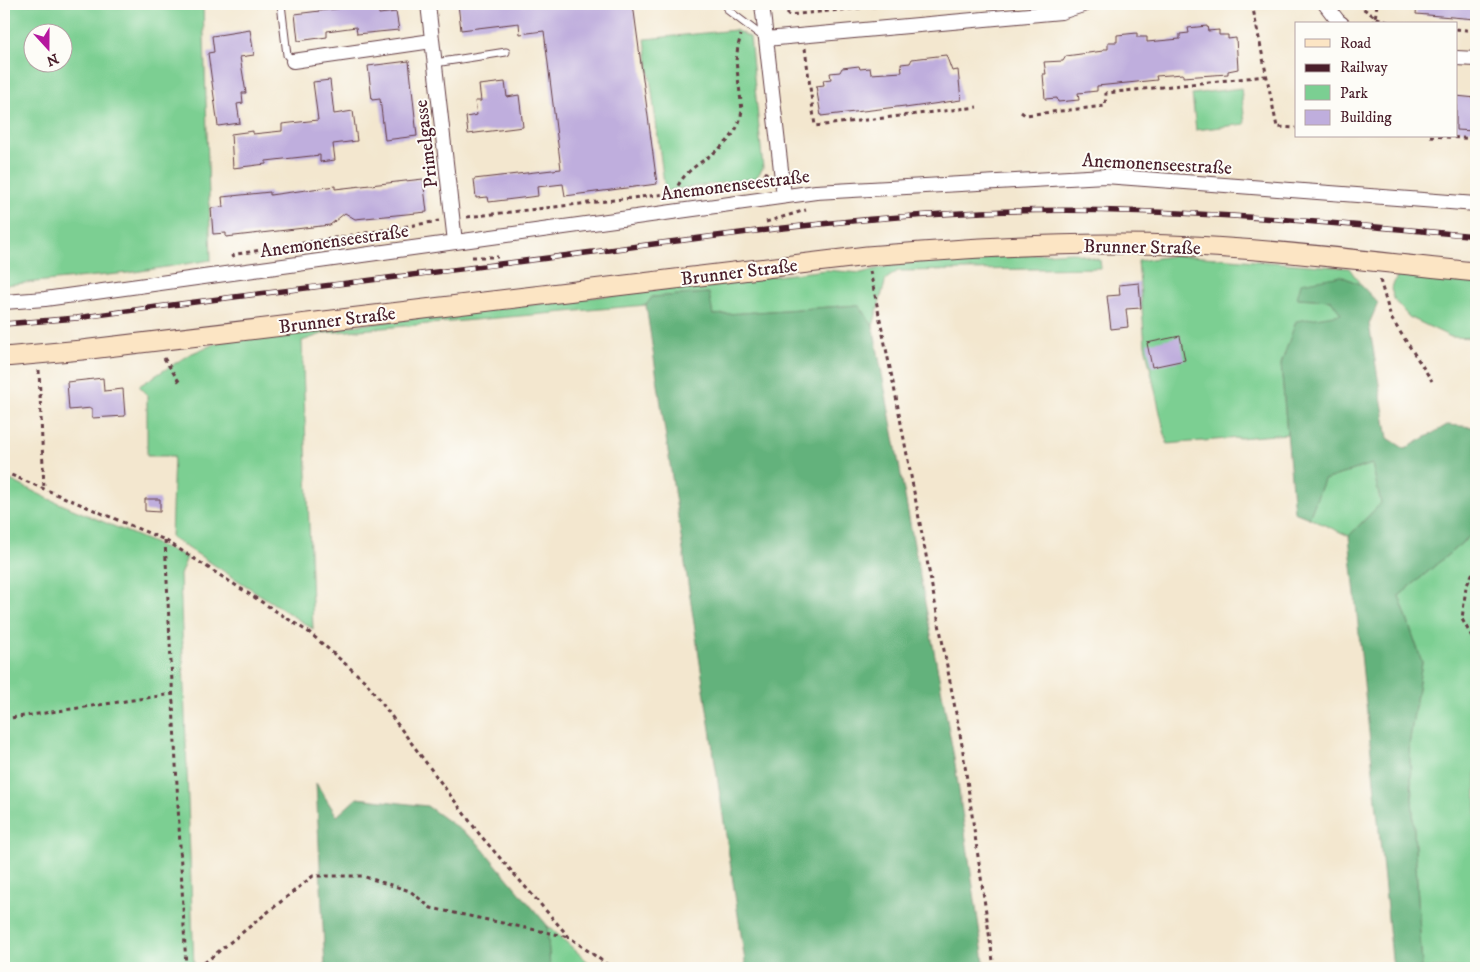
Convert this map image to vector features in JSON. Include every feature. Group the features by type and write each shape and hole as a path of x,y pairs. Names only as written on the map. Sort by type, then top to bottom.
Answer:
{"main road":[{"name":"Brunner Straße","path":"4,357 866,256 992,246 1109,244 1233,249 1476,272"}],"street":[{"name":"Primelgasse","path":"428,4 455,242"},
{"path":"762,4 784,196"},
{"path":"766,39 1061,12 1086,4"},
{"path":"1325,4 1339,22"},
{"path":"293,61 432,41"},
{"path":"1458,58 1476,59"},
{"name":"Anemonenseestraße","path":"4,302 45,299 784,196 826,192 1105,176 1476,204"}],"lane":[{"path":"280,4 287,55 293,61"},
{"path":"726,4 730,10 766,39"},
{"path":"435,62 506,52"}],"path":[{"path":"787,4 788,15 902,4"},
{"path":"1252,4 1277,127 1295,128"},
{"path":"1357,4 1375,17 1387,22"},
{"path":"1373,22 1376,4"},
{"path":"675,193 678,184 687,173 726,144 741,117 742,110 736,61 744,22"},
{"path":"1458,29 1476,31"},
{"path":"804,35 815,126 977,107"},
{"path":"1021,112 1025,115 1105,106 1106,93 1266,76"},
{"path":"1458,138 1476,139"},
{"path":"237,254 453,219 675,193 759,181 784,196"},
{"path":"866,256 898,406 962,745 994,968"},
{"path":"1375,262 1391,318 1432,381"},
{"path":"159,340 162,355 180,383"},
{"path":"39,367 44,489"},
{"path":"4,472 165,540 310,633 366,682 480,835 569,937 612,968"},
{"path":"165,540 186,968"},
{"path":"1476,566 1466,587 1462,619 1476,644"},
{"path":"4,719 173,694"},
{"path":"198,968 313,876 362,876 410,891 431,908 569,937"}],"green space":[{"path":"4,4 203,4 211,260 128,273 4,285"},
{"path":"735,30 750,37 763,168 756,178 665,191 645,39"},
{"path":"1241,88 1245,124 1196,130 1192,94"},
{"path":"1072,252 1100,260 1101,268 898,271 886,279 873,326 858,305 713,315 708,293 652,297 646,305 325,333 302,341 313,629 171,537 174,456 147,456 147,394 139,386 190,354 222,341 826,270 861,273 903,262"},
{"path":"1177,255 1349,268 1361,285 1341,276 1297,298 1331,300 1342,315 1281,364 1287,434 1167,444 1145,345 1138,261"},
{"path":"1409,272 1476,282 1476,338 1451,337 1409,317 1395,301 1391,289 1397,277"},
{"path":"1341,276 1361,285 1378,303 1369,324 1388,438 1405,449 1447,425 1474,427 1476,415 1476,531 1399,596 1422,662 1409,745 1422,968 1393,968 1349,536 1381,503 1372,464 1324,480 1309,518 1294,512 1281,364 1296,321 1341,314 1331,300 1297,298 1301,283"},
{"path":"709,293 713,315 858,305 873,326 954,757 985,968 746,968 646,305 652,297"},
{"path":"1372,464 1381,503 1349,536 1309,518 1324,480"},
{"path":"4,477 49,499 187,557 180,575 194,968 4,968"},
{"path":"1476,531 1476,968 1422,968 1409,745 1422,662 1399,596"},
{"path":"316,783 337,816 357,798 427,806 476,841 547,925 550,968 325,968"},
{"path":"547,925 595,968 550,968"}],"building":[{"path":"377,4 379,14 396,12 399,30 357,34 356,27 327,31 327,37 298,41 295,14"},
{"path":"458,4 633,4 657,184 565,196 563,184 537,187 538,196 489,202 488,197 476,198 474,179 561,169 544,31 520,34 519,23 461,30"},
{"path":"1417,4 1476,4 1476,19 1416,14"},
{"path":"1207,26 1208,31 1219,30 1219,35 1228,35 1228,39 1236,38 1238,69 1228,71 1228,74 1183,77 1183,74 1156,76 1157,80 1097,86 1097,91 1078,93 1079,100 1058,102 1057,98 1045,99 1043,74 1046,74 1044,62 1063,61 1066,56 1103,51 1103,49 1108,49 1108,42 1117,42 1117,35 1137,33 1137,37 1147,37 1147,42 1180,39 1180,34 1189,33 1188,28"},
{"path":"250,30 254,55 240,57 246,93 242,93 243,103 237,104 240,123 218,126 208,53 214,52 212,36"},
{"path":"946,55 952,71 958,70 961,100 905,108 905,106 821,116 816,86 824,85 823,80 831,79 830,73 840,72 842,68 859,66 860,69 870,68 871,74 902,72 901,64 910,63 912,59"},
{"path":"409,61 417,136 385,140 380,99 372,100 368,66"},
{"path":"330,80 334,114 353,111 357,141 333,144 335,160 320,162 320,155 266,161 266,164 233,168 231,134 253,131 253,134 282,131 282,124 318,120 313,82"},
{"path":"505,82 507,97 519,95 523,127 468,134 466,117 477,115 475,101 481,101 479,85"},
{"path":"1458,96 1476,98 1476,131 1458,130"},
{"path":"423,179 427,212 355,219 345,213 330,225 226,237 226,233 213,234 211,208 223,207 222,197 270,192 270,195 335,186 335,189"},
{"path":"1139,283 1141,308 1126,309 1128,327 1111,329 1107,296 1120,295 1119,285"},
{"path":"1180,336 1185,360 1152,367 1147,343"},
{"path":"103,378 104,391 123,389 125,416 92,418 92,408 69,410 67,382"},
{"path":"145,499 160,499 160,512 145,511"}],"railway":[{"path":"4,324 77,318 816,224 927,215 1045,210 1168,213 1291,220 1476,236"}]}
